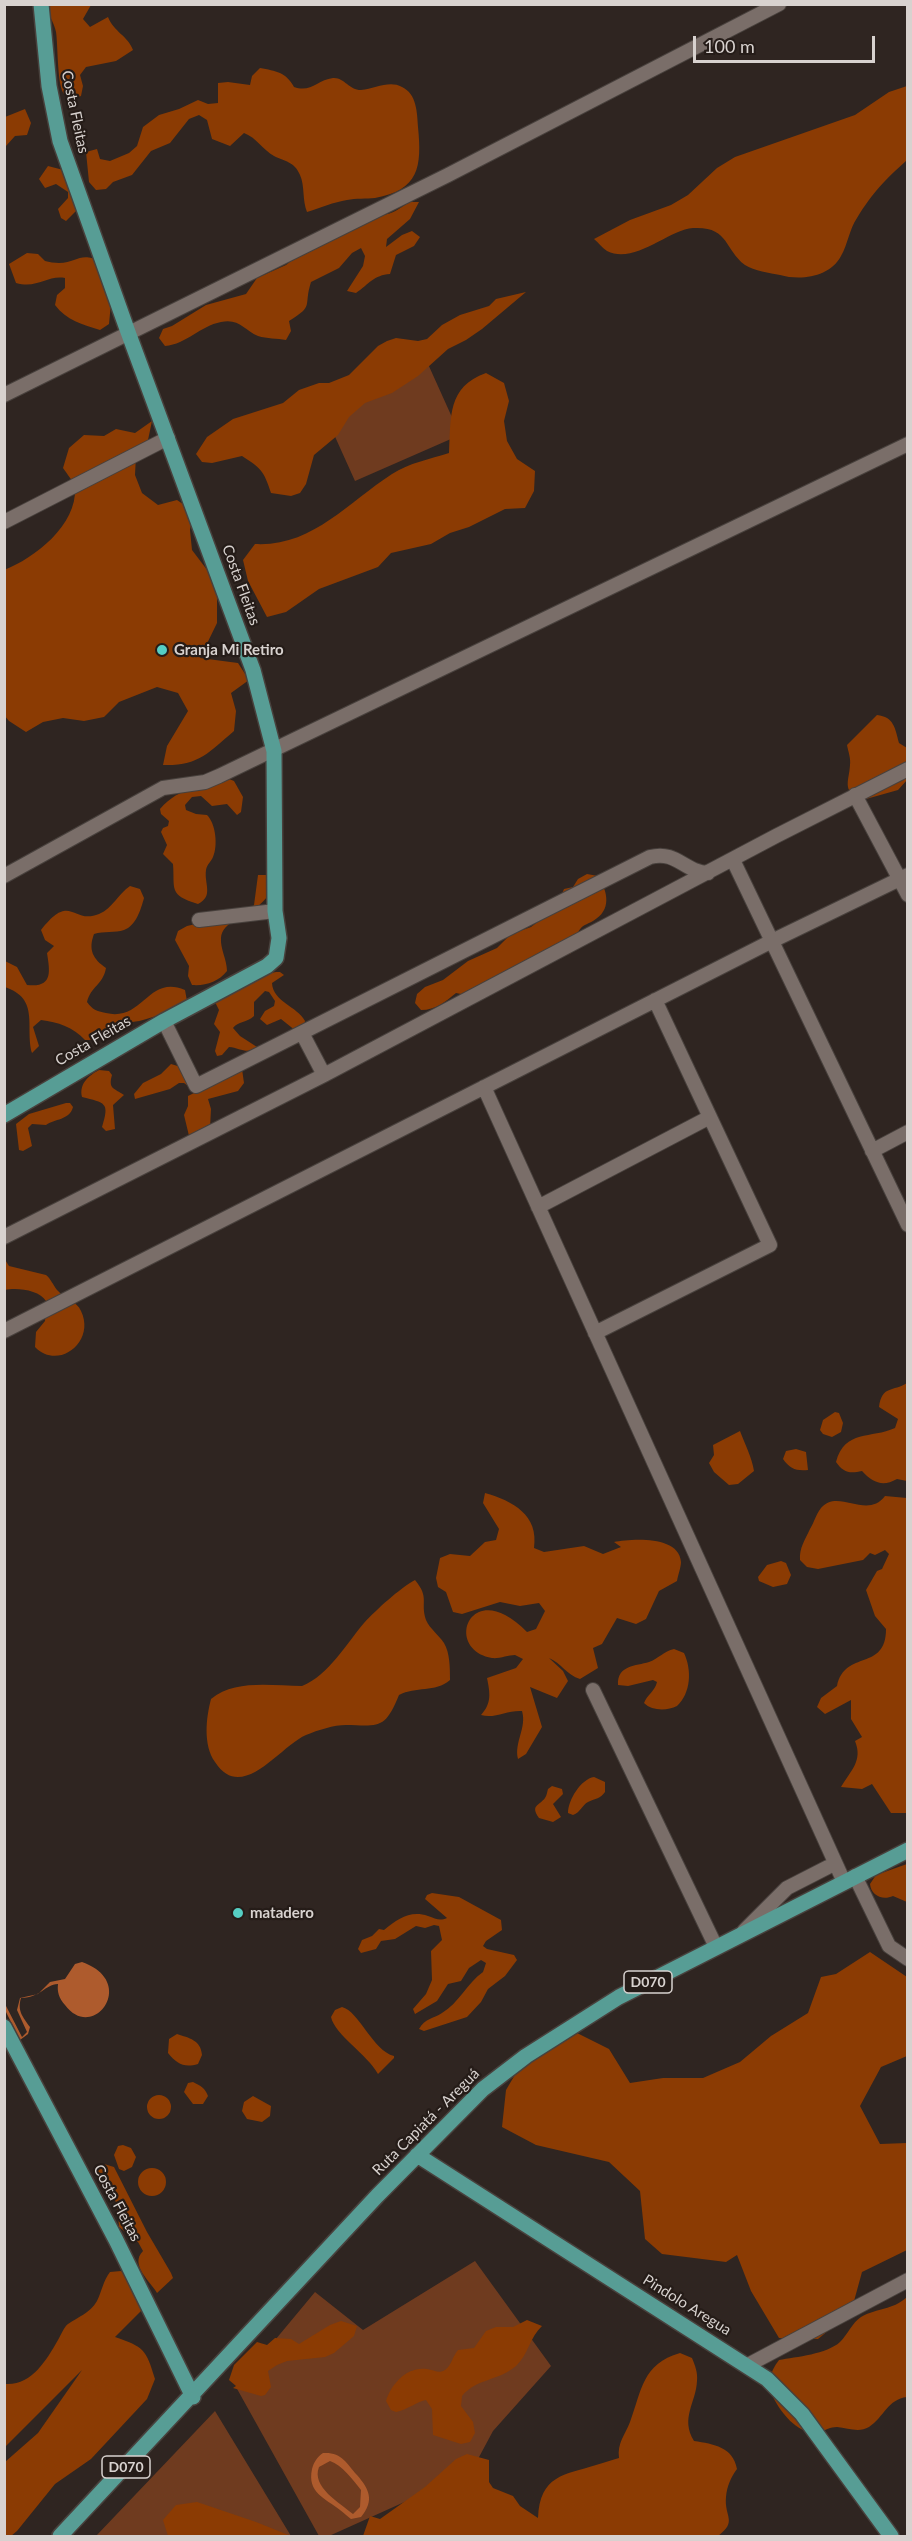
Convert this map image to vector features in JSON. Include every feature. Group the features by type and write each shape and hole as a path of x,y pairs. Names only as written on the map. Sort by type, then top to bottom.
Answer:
{"main road":[{"name":"Costa Fleitas","path":"4,1115 164,1021 252,975 276,958 279,938 275,911 274,751 253,670 128,333 60,141 49,86 41,4"},
{"name":"Ruta Capiatá - Areguá","path":"60,2536 193,2397 417,2155 483,2089 526,2056 619,1997 908,1850"},
{"name":"Costa Fleitas","path":"4,2027 117,2240 193,2397"},
{"name":"Pindolo Aregua","path":"417,2155 767,2379 802,2414 891,2536"}],"street":[{"path":"4,395 448,175 779,4"},
{"path":"4,522 168,438"},
{"path":"4,876 163,788 205,782 274,751 908,444"},
{"path":"4,1237 324,1075 908,769"},
{"path":"855,795 903,877 908,895"},
{"path":"164,1021 196,1086 650,857 670,856 696,871 708,873"},
{"path":"734,860 908,1226"},
{"path":"4,1331 772,940 903,877"},
{"path":"199,920 275,911"},
{"path":"595,1333 770,1245 656,1000"},
{"path":"302,1033 324,1075"},
{"path":"484,1087 595,1333 849,1879 889,1947 908,1959"},
{"path":"538,1207 710,1117"},
{"path":"872,1150 908,1132"},
{"path":"593,1690 716,1947"},
{"path":"741,1935 788,1888 828,1867"},
{"path":"748,2365 908,2280"}],"shaded area":[{"path":"46,5 91,5 83,19 90,27 108,17 133,50 116,61 86,67 80,75 83,86 81,96 72,99 68,97 64,94 60,83 56,32"},
{"path":"260,68 280,73 288,78 294,87 300,88 337,78 361,90 392,84 407,90 415,104 419,141 418,165 409,183 390,194 342,201 307,212 302,179 295,167 274,156 244,133 230,146 212,139 207,120 199,115 189,119 170,143 151,151 132,175 113,182 106,189 96,190 89,182 86,152 97,149 100,159 110,161 129,153 137,146 143,127 159,115 198,100 208,104 218,103 218,83 250,85 252,76"},
{"path":"907,86 907,160 868,201 854,223 841,256 830,269 822,273 797,278 753,269 738,259 720,235 705,228 683,230 651,246 628,254 607,251 594,239 630,220 671,205 688,195 717,168 735,157 855,115 889,92"},
{"path":"25,109 31,123 27,135 15,136 6,146 5,117"},
{"path":"48,166 71,172 77,210 66,221 61,218 58,209 68,198 68,192 56,184 45,188 39,179"},
{"path":"409,202 419,202 410,219 387,239 386,247 402,235 412,231 420,237 414,246 396,255 390,274 376,278 356,293 347,291 363,266 365,256 361,248 352,253 339,268 311,282 307,305 302,312 289,321 291,331 286,340 258,336 237,323 227,321 206,327 173,345 165,346 159,338 163,329 206,305 246,294 257,278 286,265 309,246 371,213 387,214"},
{"path":"27,253 38,254 45,261 54,263 84,257 101,262 111,303 109,324 100,330 75,321 59,310 55,305 57,295 65,288 65,278 53,278 30,284 16,283 9,264"},
{"path":"526,292 482,329 448,349 418,376 392,393 365,403 349,417 338,435 314,455 306,484 300,493 291,496 271,493 261,471 242,456 212,463 202,462 196,454 207,437 233,419 283,403 299,390 319,383 329,383 349,375 378,346 387,341 396,338 418,341 427,339 442,325 460,315 489,306 496,299"},
{"path":"428,364 460,435 355,481 323,410"},
{"path":"486,373 504,383 509,401 504,421 507,441 517,459 535,471 534,491 525,508 505,509 469,527 450,533 431,544 391,553 378,567 319,589 286,612 267,617 248,581 243,560 255,544 275,543 312,531 399,470 449,453 451,416 458,395 464,386"},
{"path":"152,421 148,440 136,455 135,475 142,493 158,505 177,500 193,511 190,530 192,550 217,583 217,623 200,658 238,663 249,680 231,693 236,711 234,731 202,757 175,765 163,765 167,746 188,711 178,693 157,687 119,702 104,717 84,721 63,718 43,722 26,732 4,715 4,570 41,549 62,527 69,515 74,502 75,488 63,468 69,448 84,435 104,436 116,429 135,433"},
{"path":"877,715 890,721 895,728 899,743 907,748 907,780 898,790 859,801 848,788 850,757 847,745"},
{"path":"229,779 234,781 243,797 241,812 237,815 227,804 212,806 201,796 192,797 185,805 186,810 207,815 215,835 215,852 206,870 207,893 203,901 198,904 188,901 175,890 173,864 163,854 167,845 161,832 168,826 169,821 161,814 160,809 168,801 184,792"},
{"path":"587,874 598,876 606,894 606,906 599,917 579,930 577,946 570,954 560,955 466,995 456,993 431,1009 421,1010 415,1003 417,994 425,987 443,980 468,961 497,948 511,934 531,927 556,907 564,889 573,887 578,879"},
{"path":"258,875 268,875 270,894 256,908 230,924 222,932 221,942 227,971 211,983 192,985 188,976 189,966 175,940 178,931 187,926 248,912 254,905"},
{"path":"130,886 140,889 144,898 140,912 132,925 124,930 94,934 93,954 106,968 87,1002 97,1011 119,1014 129,1011 162,988 172,987 185,990 187,1001 160,1014 131,1022 108,1035 92,1040 85,1040 65,1026 41,1020 33,1027 39,1046 32,1053 27,1006 16,992 5,987 5,961 17,967 27,985 42,984 46,981 49,972 47,953 54,946 45,940 41,930 51,919 65,911 83,916 99,914"},
{"path":"276,972 284,975 272,983 276,995 297,1011 305,1021 304,1026 296,1031 281,1019 267,1025 260,1019 265,1011 274,1006 275,1001 269,992 265,991 254,1002 254,1016 233,1028 240,1036 257,1047 247,1051 229,1047 222,1055 217,1056 215,1051 220,1032 214,1024 219,1010 215,1002 266,974"},
{"path":"171,1064 181,1067 192,1089 184,1083 179,1083 170,1089 135,1099 134,1094 143,1083 161,1074"},
{"path":"242,1069 244,1083 238,1091 208,1099 211,1109 210,1128 190,1140 184,1115 188,1106 188,1096"},
{"path":"99,1070 109,1071 112,1075 111,1086 124,1095 113,1105 115,1129 106,1131 102,1127 104,1105 82,1097 81,1092 85,1081"},
{"path":"70,1103 73,1107 69,1114 46,1125 32,1124 28,1128 32,1146 23,1151 19,1150 16,1124 29,1114"},
{"path":"4,1258 9,1266 46,1275 57,1290 79,1308 84,1322 83,1333 72,1350 54,1356 44,1354 35,1347 36,1332 45,1321 46,1301 39,1294 27,1290 5,1290"},
{"path":"907,1383 907,1481 897,1479 883,1483 870,1478 862,1471 850,1472 841,1468 836,1462 846,1444 860,1437 895,1428 898,1419 879,1407 880,1400 885,1392"},
{"path":"835,1412 839,1413 843,1423 841,1432 832,1437 823,1434 820,1430 823,1420"},
{"path":"740,1431 754,1471 738,1484 729,1485 714,1472 709,1463 714,1455 713,1445"},
{"path":"796,1449 806,1452 808,1470 794,1469 783,1459 786,1451"},
{"path":"485,1493 505,1500 522,1511 532,1527 534,1548 544,1552 584,1546 603,1554 621,1547 614,1542 642,1540 663,1543 672,1547 678,1553 681,1562 677,1581 659,1591 646,1619 636,1624 617,1618 602,1644 593,1648 598,1668 580,1679 549,1658 563,1671 568,1681 557,1698 530,1687 542,1727 526,1754 518,1759 517,1753 523,1723 522,1711 491,1716 481,1715 489,1698 487,1678 516,1668 523,1659 515,1655 492,1658 477,1652 468,1642 466,1631 470,1620 478,1612 491,1610 507,1616 527,1632 536,1629 545,1611 539,1603 520,1606 500,1602 462,1614 453,1612 446,1592 438,1587 436,1578 440,1558 450,1554 470,1556 485,1542 496,1540 499,1529 483,1503"},
{"path":"885,1496 907,1498 907,1813 891,1813 872,1784 862,1789 841,1787 857,1760 855,1741 862,1737 851,1719 851,1700 825,1714 817,1707 821,1698 837,1686 841,1675 848,1668 873,1656 884,1642 886,1629 875,1616 866,1590 877,1571 882,1569 889,1554 885,1550 875,1555 870,1553 863,1560 818,1569 807,1567 800,1560 803,1544 821,1508 836,1501 870,1505 878,1503"},
{"path":"781,1561 786,1563 791,1575 787,1584 773,1587 759,1581 758,1577 767,1565"},
{"path":"415,1580 422,1591 426,1620 446,1647 450,1680 438,1687 399,1695 390,1714 380,1723 367,1726 341,1725 306,1735 249,1775 237,1777 226,1773 215,1762 207,1740 211,1699 242,1686 302,1686 312,1681 329,1667 375,1612"},
{"path":"674,1649 684,1653 689,1674 685,1695 677,1706 660,1709 651,1708 644,1703 656,1685 657,1682 653,1680 628,1686 618,1685 621,1674 628,1667 652,1661"},
{"path":"594,1777 605,1782 605,1792 600,1797 586,1803 576,1814 568,1813 570,1802 576,1791 584,1782"},
{"path":"552,1786 562,1789 563,1794 553,1804 561,1817 553,1822 539,1818 535,1811 536,1806 545,1798 548,1789"},
{"path":"907,1864 907,1902 893,1896 881,1897 872,1891 870,1884 876,1875"},
{"path":"432,1893 459,1897 501,1920 502,1930 486,1941 483,1946 514,1955 517,1960 505,1976 488,1989 481,2002 467,2017 424,2031 419,2029 421,2025 448,2009 483,1972 486,1963 481,1960 469,1968 461,1981 448,1984 437,2001 415,2014 413,2009 426,1994 432,1980 431,1951 442,1940 439,1926 425,1928 416,1926 395,1939 381,1941 376,1949 361,1953 358,1949 362,1940 404,1917 422,1914 438,1919 447,1918 425,1899"},
{"path":"870,1952 907,1977 907,2056 881,2067 860,2106 880,2144 907,2143 907,2250 862,2272 851,2312 818,2339 779,2338 751,2291 737,2255 726,2262 662,2254 645,2239 640,2191 609,2162 536,2145 502,2127 506,2090 526,2056 573,2031 609,2049 630,2083 663,2078 703,2078 740,2062 771,2036 808,2013 821,1977 836,1974"},
{"path":"82,1962 99,1971 107,1982 109,1994 105,2005 98,2013 87,2017 76,2015 65,2005 59,1995 58,1984 49,1986 39,1993 50,1982 65,1979 75,1964"},
{"path":"36,1994 21,1998 20,2010 30,2027 28,2034 20,2040 5,2010 5,2004 22,2037 27,2032 17,2010 20,1998"},
{"path":"342,2007 354,2016 379,2047 394,2056 378,2074 334,2024 331,2017 335,2010"},
{"path":"177,2034 197,2043 202,2055 198,2064 189,2066 181,2064 168,2053 169,2039"},
{"path":"193,2082 207,2093 208,2096 203,2104 193,2104 184,2092 188,2083"},
{"path":"159,2095 168,2098 171,2107 168,2116 159,2119 150,2116 147,2107 150,2098"},
{"path":"253,2096 271,2106 270,2116 262,2122 247,2119 242,2111 244,2102"},
{"path":"118,2146 131,2148 136,2157 132,2167 124,2171 119,2169 114,2155"},
{"path":"104,2164 114,2167 171,2273 173,2278 157,2293 138,2262 143,2251 138,2242 119,2227 117,2203 100,2185 97,2171"},
{"path":"152,2168 162,2172 166,2182 162,2192 152,2196 142,2192 138,2182 142,2172"},
{"path":"475,2261 551,2366 493,2431 471,2472 329,2536 319,2536 236,2387 315,2292 363,2330"},
{"path":"121,2271 148,2304 115,2337 138,2347 146,2355 155,2379 147,2399 91,2459 55,2484 17,2531 11,2536 5,2536 5,2462 38,2433 82,2370 5,2447 5,2384 23,2381 37,2371 67,2325 94,2305 110,2272"},
{"path":"907,2297 907,2397 895,2401 874,2423 861,2430 835,2427 813,2433 792,2423 777,2405 770,2388 771,2374 779,2360 811,2354 834,2346 861,2317 896,2305"},
{"path":"527,2320 542,2326 520,2362 509,2371 474,2386 462,2396 461,2406 473,2422 475,2433 470,2442 461,2444 433,2435 432,2409 426,2400 400,2411 391,2410 386,2401 388,2395 407,2373 420,2369 443,2371 449,2366 458,2350 474,2348 486,2331 496,2327 513,2327"},
{"path":"341,2321 357,2326 354,2336 334,2353 325,2357 287,2361 277,2365 268,2371 271,2387 265,2395 261,2396 233,2388 236,2386 229,2380 234,2365 257,2342 267,2345 275,2338 291,2339 299,2344"},
{"path":"680,2353 692,2358 697,2372 696,2389 688,2425 690,2433 694,2441 715,2445 727,2451 737,2469 727,2493 729,2522 718,2536 363,2536 370,2516 380,2519 425,2487 456,2459 467,2454 489,2460 489,2482 493,2488 513,2496 520,2506 538,2518 543,2493 556,2479 574,2471 619,2458 620,2443 645,2380 658,2364"},
{"path":"215,2411 291,2536 96,2536"},
{"path":"323,2453 339,2456 365,2485 369,2500 361,2517 351,2519 318,2494 312,2484 312,2469 316,2460","holes":["330,2461 347,2473 361,2490 360,2507 353,2514 334,2500 319,2481 319,2467"]},
{"path":"197,2502 291,2536 168,2536 163,2520 176,2505"}],"place":[{"name":"Granja Mi Retiro","path":"162,650"},
{"name":"matadero","path":"238,1913"}]}
